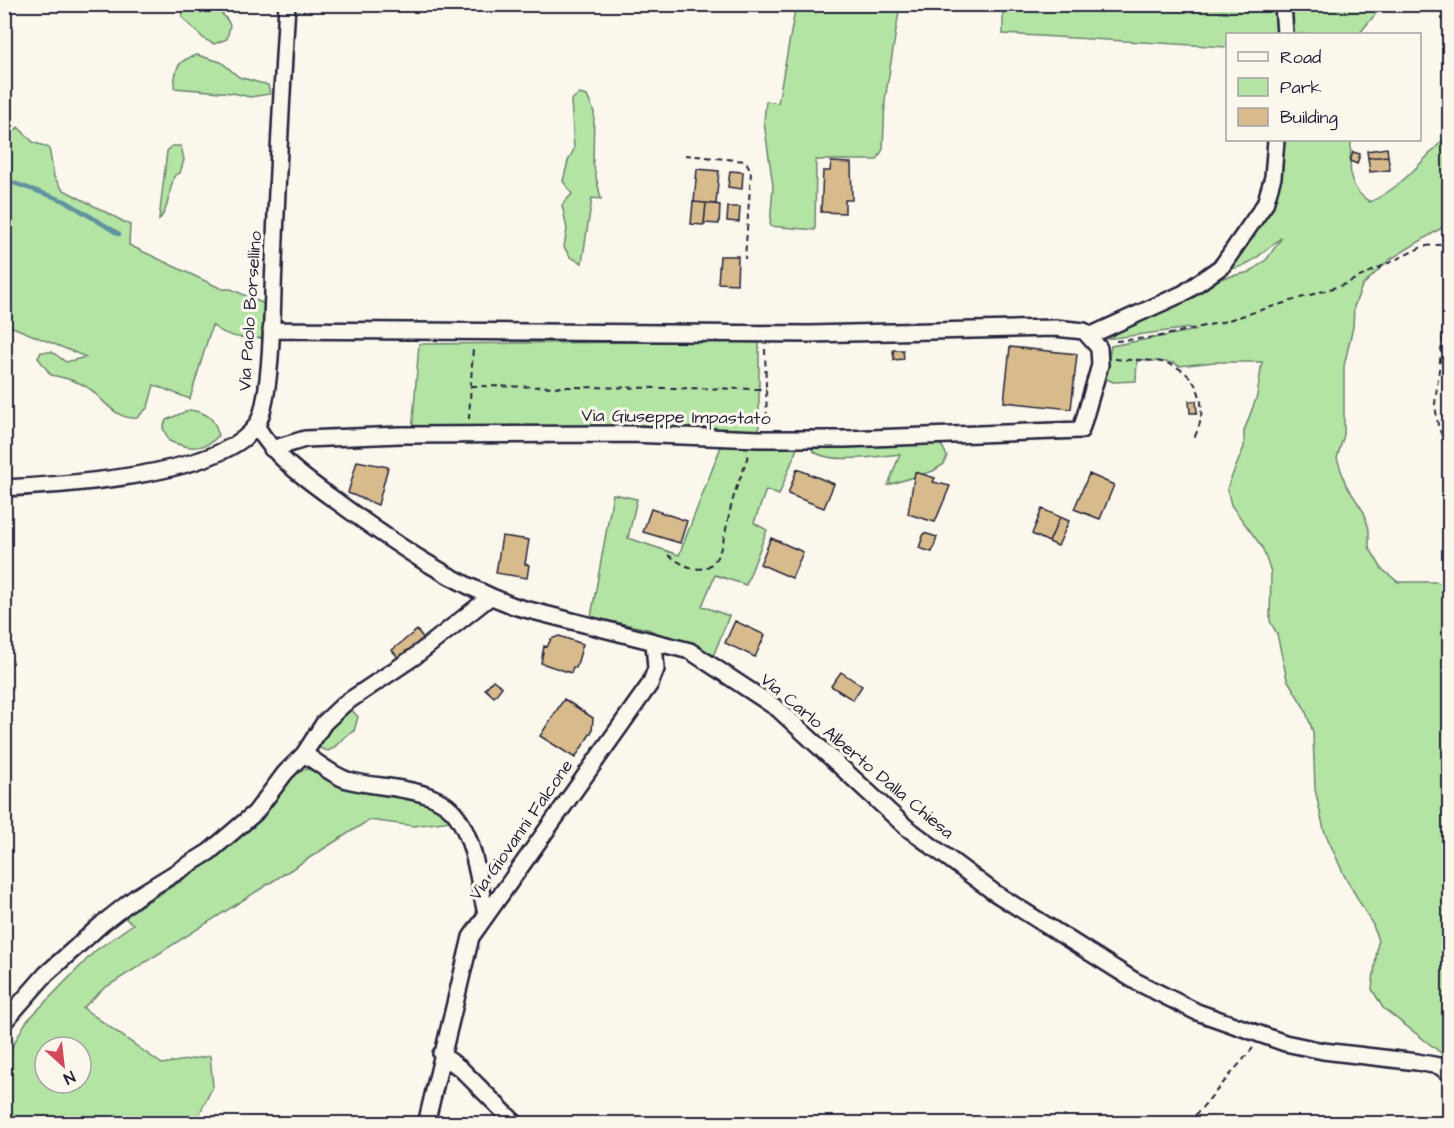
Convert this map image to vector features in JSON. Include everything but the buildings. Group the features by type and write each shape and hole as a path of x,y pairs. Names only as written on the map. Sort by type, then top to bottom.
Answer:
{"street":[{"name":"Via Paolo Borsellino","path":"256,425 263,406 272,330 287,4"},
{"path":"1283,4 1285,33"},
{"path":"1092,340 1184,293 1222,267 1265,204 1273,177 1276,141"},
{"path":"272,330 765,334 1054,328 1084,331 1099,348 1100,358"},
{"name":"Via Giuseppe Impastato","path":"272,449 305,439 468,434 630,434 767,439 1081,430 1100,358"},
{"path":"4,488 111,480 167,467 218,452 256,425"},
{"name":"Via Carlo Alberto Dalla Chiesa","path":"256,425 272,449 315,486 431,567 490,597 517,607 690,651 778,709 906,827 995,892 1135,981 1197,1012 1261,1035 1323,1051 1439,1066 1449,1074"},
{"path":"4,1022 46,974 103,923 136,897 209,852 255,813 285,773 304,754 324,723 344,704 414,657 490,597"},
{"name":"Via Giovanni Falcone","path":"426,1124 471,936 650,684 656,669 654,642"},
{"path":"304,754 345,779 421,794 444,804 458,816 471,844 486,913"},
{"path":"441,1054 460,1069 516,1124"}],"path":[{"path":"686,155 746,161 751,172 745,259"},
{"path":"1092,340 1157,337 1222,322 1343,285 1424,246 1449,244"},
{"path":"1449,274 1435,404 1438,425 1449,458"},
{"path":"468,434 475,332"},
{"path":"765,334 767,439"},
{"path":"1100,358 1163,362 1180,371 1195,385 1203,411 1202,423 1194,438"},
{"path":"471,386 766,389"},
{"path":"668,555 688,569 698,570 717,558 723,546 733,498 747,459 750,439"},
{"path":"1188,1124 1256,1044 1261,1035"}],"green space":[{"path":"1279,4 1281,33 1226,33 1226,47 1003,34 1003,5"},
{"path":"185,5 205,6 222,14 230,25 227,39 214,44 204,39 182,17"},
{"path":"796,5 900,5 885,100 883,149 877,160 816,160 815,230 770,226 773,186 764,122 766,101 778,103"},
{"path":"1286,5 1383,5 1360,33 1288,33"},
{"path":"197,55 221,62 239,77 268,85 270,94 250,97 233,93 174,88 178,66"},
{"path":"579,94 587,96 594,112 593,163 601,199 592,198 582,263 570,257 564,247 567,229 562,205 572,194 563,181 574,149 571,100"},
{"path":"18,127 33,142 49,148 54,177 62,189 130,225 129,245 222,289 231,289 267,305 267,338 238,337 224,333 212,325 190,399 154,385 148,407 137,418 122,416 83,385 51,375 38,358 41,352 52,352 66,362 86,357 5,324 5,140"},
{"path":"1449,134 1449,220 1445,226 1389,260 1362,286 1354,307 1353,327 1344,366 1344,435 1337,458 1346,485 1364,512 1369,530 1369,547 1382,569 1398,582 1437,582 1449,586 1449,1059 1383,1008 1372,989 1378,941 1373,925 1344,875 1324,830 1315,789 1313,732 1305,709 1287,679 1277,634 1270,621 1271,572 1262,547 1231,505 1227,488 1244,447 1244,431 1257,396 1262,362 1215,362 1179,366 1174,363 1137,359 1136,381 1113,382 1105,378 1111,346 1197,330 1190,328 1106,339 1106,333 1214,280 1250,272 1267,259 1282,237 1248,263 1240,267 1223,269 1251,235 1279,141 1351,141 1350,166 1353,182 1356,189 1370,202 1393,188"},
{"path":"172,146 181,146 184,160 180,173 175,175 165,210 159,220 167,151"},
{"path":"759,341 759,434 412,433 419,344"},
{"path":"189,410 205,414 215,425 218,436 207,445 195,447 169,441 163,428 166,420"},
{"path":"932,440 942,446 947,456 944,464 933,471 888,485 900,454 839,458 817,454 811,448 815,443"},
{"path":"799,443 779,495 766,490 754,523 767,530 746,585 715,575 702,606 729,616 712,659 648,629 591,617 613,494 637,499 628,538 679,555 722,444"},
{"path":"348,706 358,717 354,731 328,751 313,746"},
{"path":"307,769 439,803 451,821 414,826 369,820 103,989 83,1008 162,1064 210,1056 213,1086 195,1123 5,1124 5,1059 26,1022 95,951 133,924 126,919 129,913 180,882 224,848 296,773"}],"waterway":[{"path":"4,182 11,182 65,201 119,234"}]}
